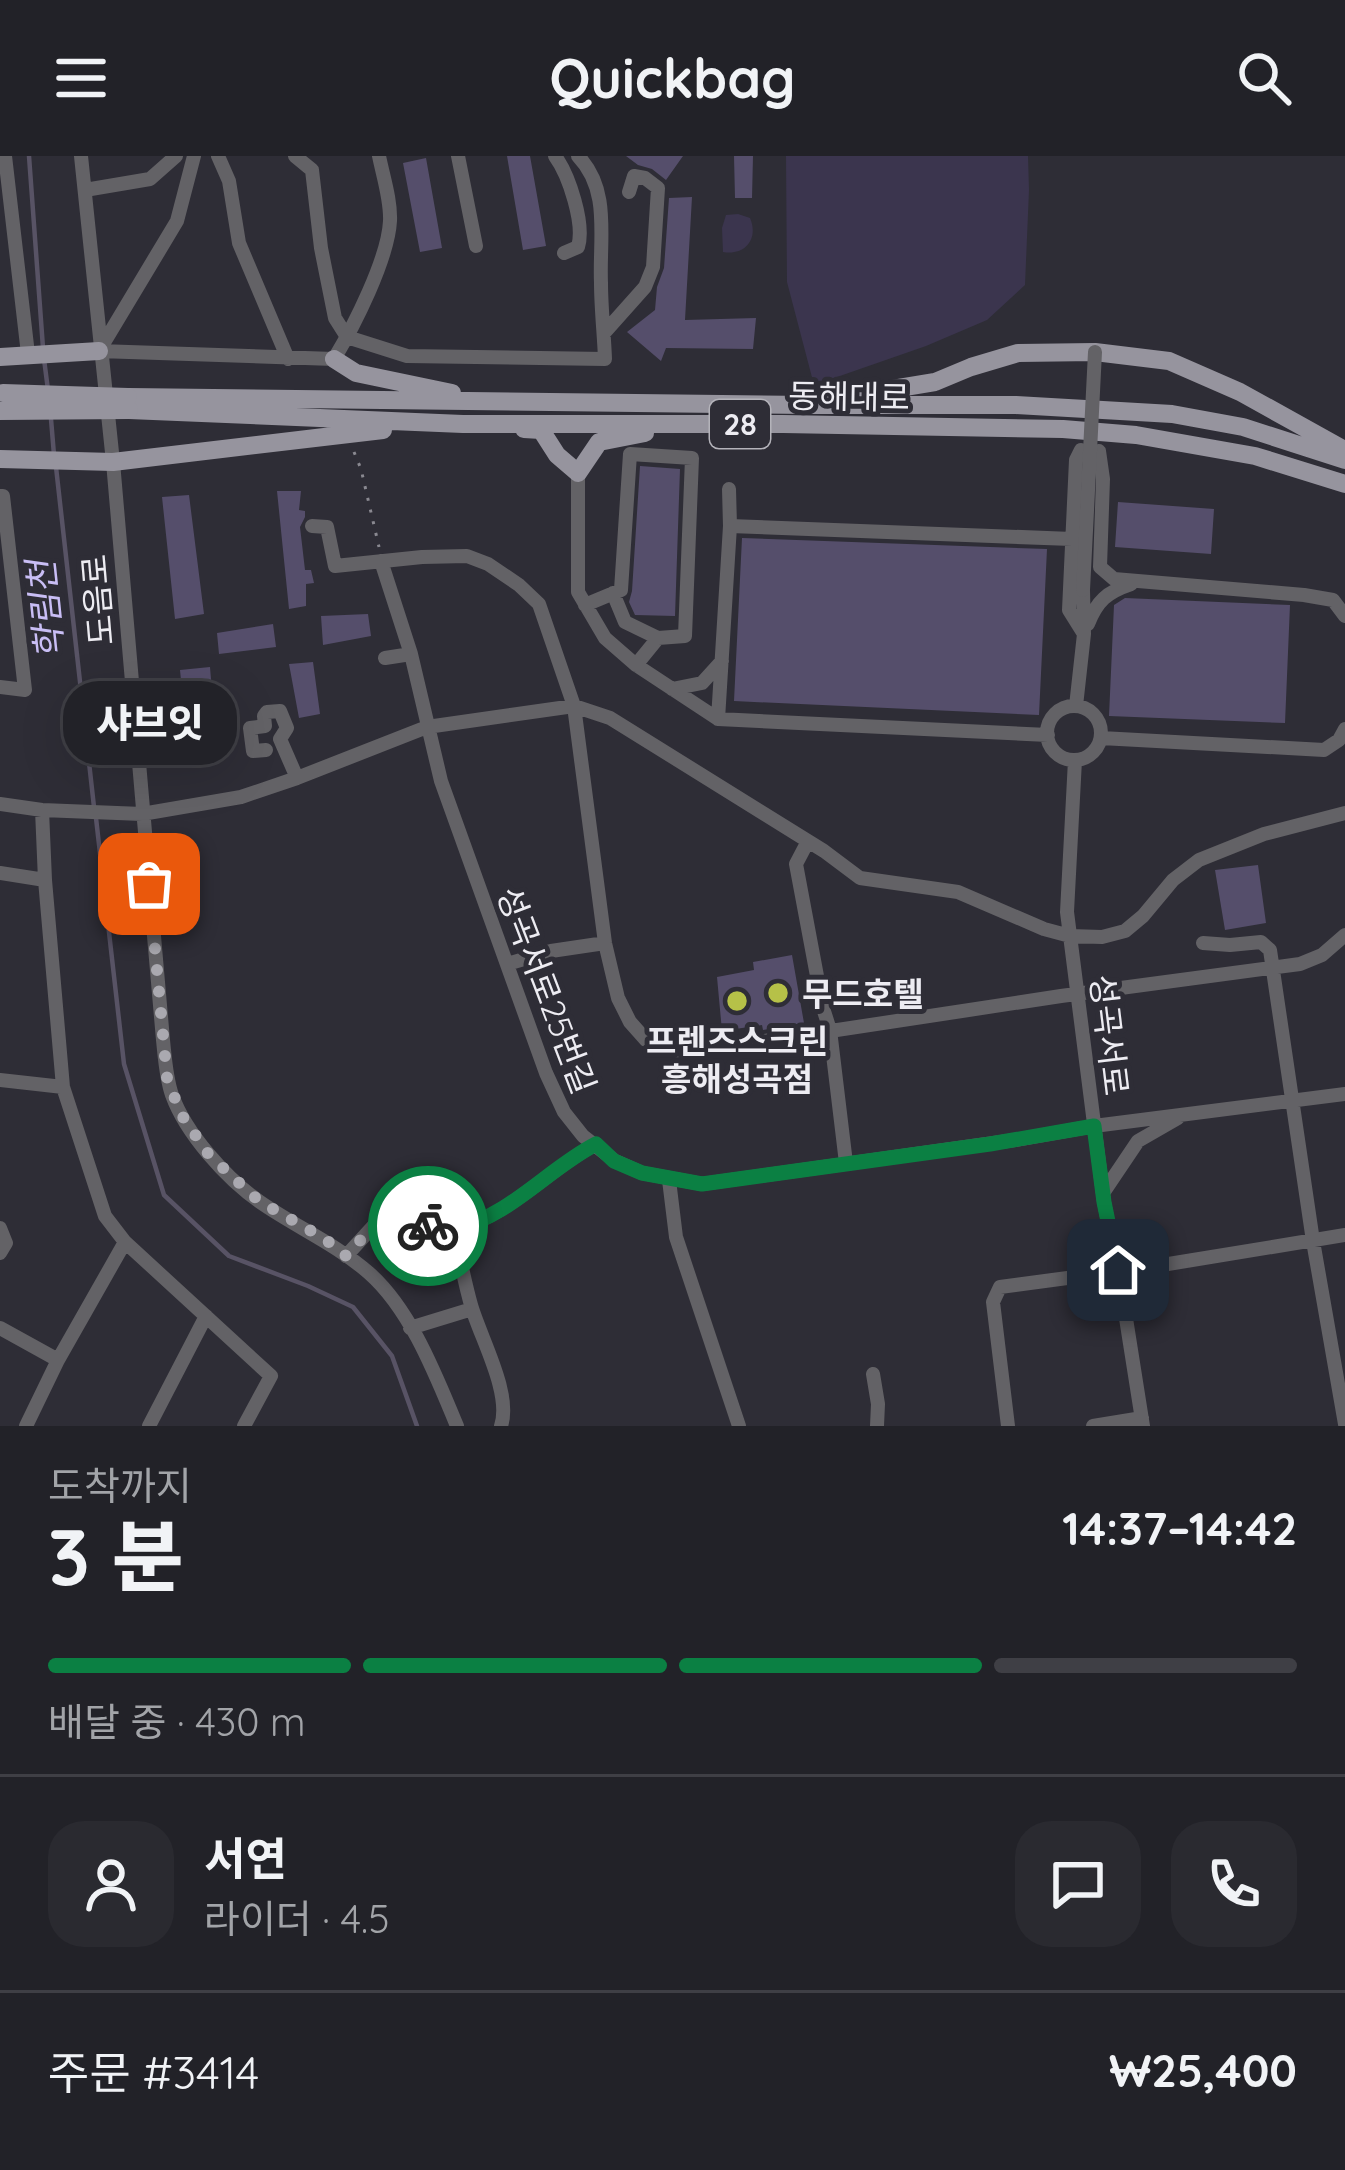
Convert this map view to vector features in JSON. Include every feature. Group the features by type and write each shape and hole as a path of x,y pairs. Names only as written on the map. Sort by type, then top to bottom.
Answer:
{"main road":[{"path":"0,355 100,351"},
{"path":"808,405 935,382 1018,353 1095,352 1168,361 1240,392 1345,455"},
{"path":"334,359 356,373 492,402"},
{"name":"28","path":"1,402 128,404"},
{"path":"128,404 1016,405 1172,414 1243,427 1345,455"},
{"name":"동해대로","path":"128,404 463,424 1063,429 1136,435 1255,456 1345,484"},
{"path":"0,459 113,462 463,424 541,430 557,455 578,473 599,442 692,424"}],"street":[{"path":"5,156 32,354"},
{"name":"도음로","path":"81,156 167,1078 173,1098 209,1155 259,1201 325,1239 372,1276 410,1328 457,1426"},
{"path":"85,190 150,179 176,156"},
{"path":"194,156 177,221 100,351 334,359 385,250 390,218 379,156"},
{"path":"218,156 230,181 239,243 288,359"},
{"path":"296,156 312,170 335,318 347,338 406,356 605,359 601,200 591,169 578,156"},
{"path":"458,156 476,246"},
{"path":"555,156 566,170 581,236 578,247 564,253"},
{"path":"604,333 645,287 653,267 658,188 634,176 629,192"},
{"path":"1076,706 1084,634 1095,352"},
{"path":"1081,450 1076,460 1069,610 1084,634"},
{"path":"1084,634 1096,603 1100,567 1103,479 1099,451"},
{"path":"585,605 613,593 621,590 630,454 692,458 685,637 658,638 626,622 613,593"},
{"path":"578,473 578,592 585,605 605,638 635,665 718,719 1048,735"},
{"path":"718,719 729,489"},
{"path":"0,496 7,599 25,690 0,687"},
{"path":"312,526 327,527 335,566 467,556 488,564 539,604 574,706 605,943 618,998 630,1022 662,1049 688,1051 1300,964 1322,955 1345,934"},
{"path":"730,526 1072,539"},
{"name":"성곡서로25번길","path":"381,561 462,843 546,1073 564,1112 583,1136 614,1161 642,1173 702,1184 1345,1094"},
{"path":"1100,567 1114,579 1333,600 1345,616"},
{"path":"1096,603 1139,581"},
{"path":"725,614 743,616"},
{"path":"635,665 658,638"},
{"path":"385,658 411,654"},
{"path":"672,689 702,683 722,661"},
{"path":"0,804 142,814 242,797 427,727 574,706 610,718 860,878 958,892 1044,929 1102,938 1124,931 1143,916 1173,880 1199,860 1264,834 1345,812"},
{"path":"1076,706 1098,720 1101,738 1092,754 1075,760 1054,750 1048,726 1059,711 1076,706"},
{"path":"266,750 253,752 250,728 265,725 267,712 280,711 287,728 280,739 297,778"},
{"path":"1101,738 1324,750 1345,729"},
{"name":"성곡서로","path":"1075,760 1067,912 1103,1193 1143,1422"},
{"path":"42,810 63,1087 105,1216 125,1243 271,1376 244,1426"},
{"path":"807,843 796,864 830,1030 846,1163"},
{"path":"0,872 45,880"},
{"path":"507,964 605,943"},
{"path":"1203,943 1261,943 1270,950 1345,1424"},
{"path":"0,1080 63,1087"},
{"path":"1103,1193 1138,1141 1188,1113"},
{"path":"346,1256 379,1220 454,1229 486,1216 596,1144"},
{"path":"669,1180 676,1238 739,1426"},
{"path":"0,1228 5,1243 0,1253"},
{"path":"454,1229 472,1309 490,1352 505,1415 501,1426"},
{"path":"1008,1426 993,1302 1000,1287 1097,1274 1122,1293 1144,1268 1345,1235"},
{"path":"26,1426 125,1243"},
{"path":"1097,1274 1113,1247 1144,1268"},
{"path":"410,1328 472,1309"},
{"path":"148,1426 206,1316"},
{"path":"0,1328 58,1360"},
{"path":"873,1374 877,1426"},
{"path":"1093,1426 1143,1422"}],"path":[{"path":"351,444 381,561"}],"shaded area":[{"path":"786,156 1028,156 1025,285 987,320 814,385 787,282"},
{"path":"726,215 750,218 751,239 744,249 723,252"}],"building":[{"path":"507,156 530,156 546,246 523,250"},
{"path":"626,156 683,156 666,180"},
{"path":"734,156 753,156 752,198 735,198"},
{"path":"426,158 442,248 420,252 403,163"},
{"path":"692,197 685,320 756,318 753,349 666,348 661,361 627,332 655,310 664,268 669,198"},
{"path":"640,466 680,469 675,616 635,615 629,602"},
{"path":"277,491 301,491 305,570 311,570 314,583 306,584 306,606 289,609"},
{"path":"189,495 204,614 175,619 162,497"},
{"path":"1118,502 1214,509 1211,554 1115,547"},
{"path":"742,538 1047,549 1039,715 734,701"},
{"path":"1125,598 1290,605 1285,723 1109,716 1114,605"},
{"path":"368,614 371,636 323,645 321,616"},
{"path":"273,624 276,647 219,654 217,633"},
{"path":"313,662 320,714 299,718 289,664"},
{"path":"210,667 215,728 186,731 180,670"},
{"path":"1258,865 1266,923 1225,930 1215,870"},
{"path":"792,955 804,1023 722,1031 717,977 754,970 753,962"}],"waterway":[{"name":"학림천","path":"29,156 43,348"},
{"name":"학림천","path":"44,359 48,390"},
{"name":"학림천","path":"51,419 54,455"},
{"name":"학림천","path":"56,467 94,807"},
{"name":"학림천","path":"96,818 124,1064 164,1195 229,1256 353,1307 392,1356 417,1426"}],"way so far":[{"path":"149,884 167,1078 181,1114 209,1155 259,1201 346,1256 379,1220 428,1226"}],"place":[{"name":"샤브잇","path":"149,884"},
{"name":"무드호텔","path":"778,993"},
{"name":"프렌즈스크린 흥해성곡점","path":"737,1001"}],"route":[{"path":"428,1226 454,1229 486,1216 596,1144 614,1161 642,1173 702,1184 1094,1126 1118,1270"}]}
